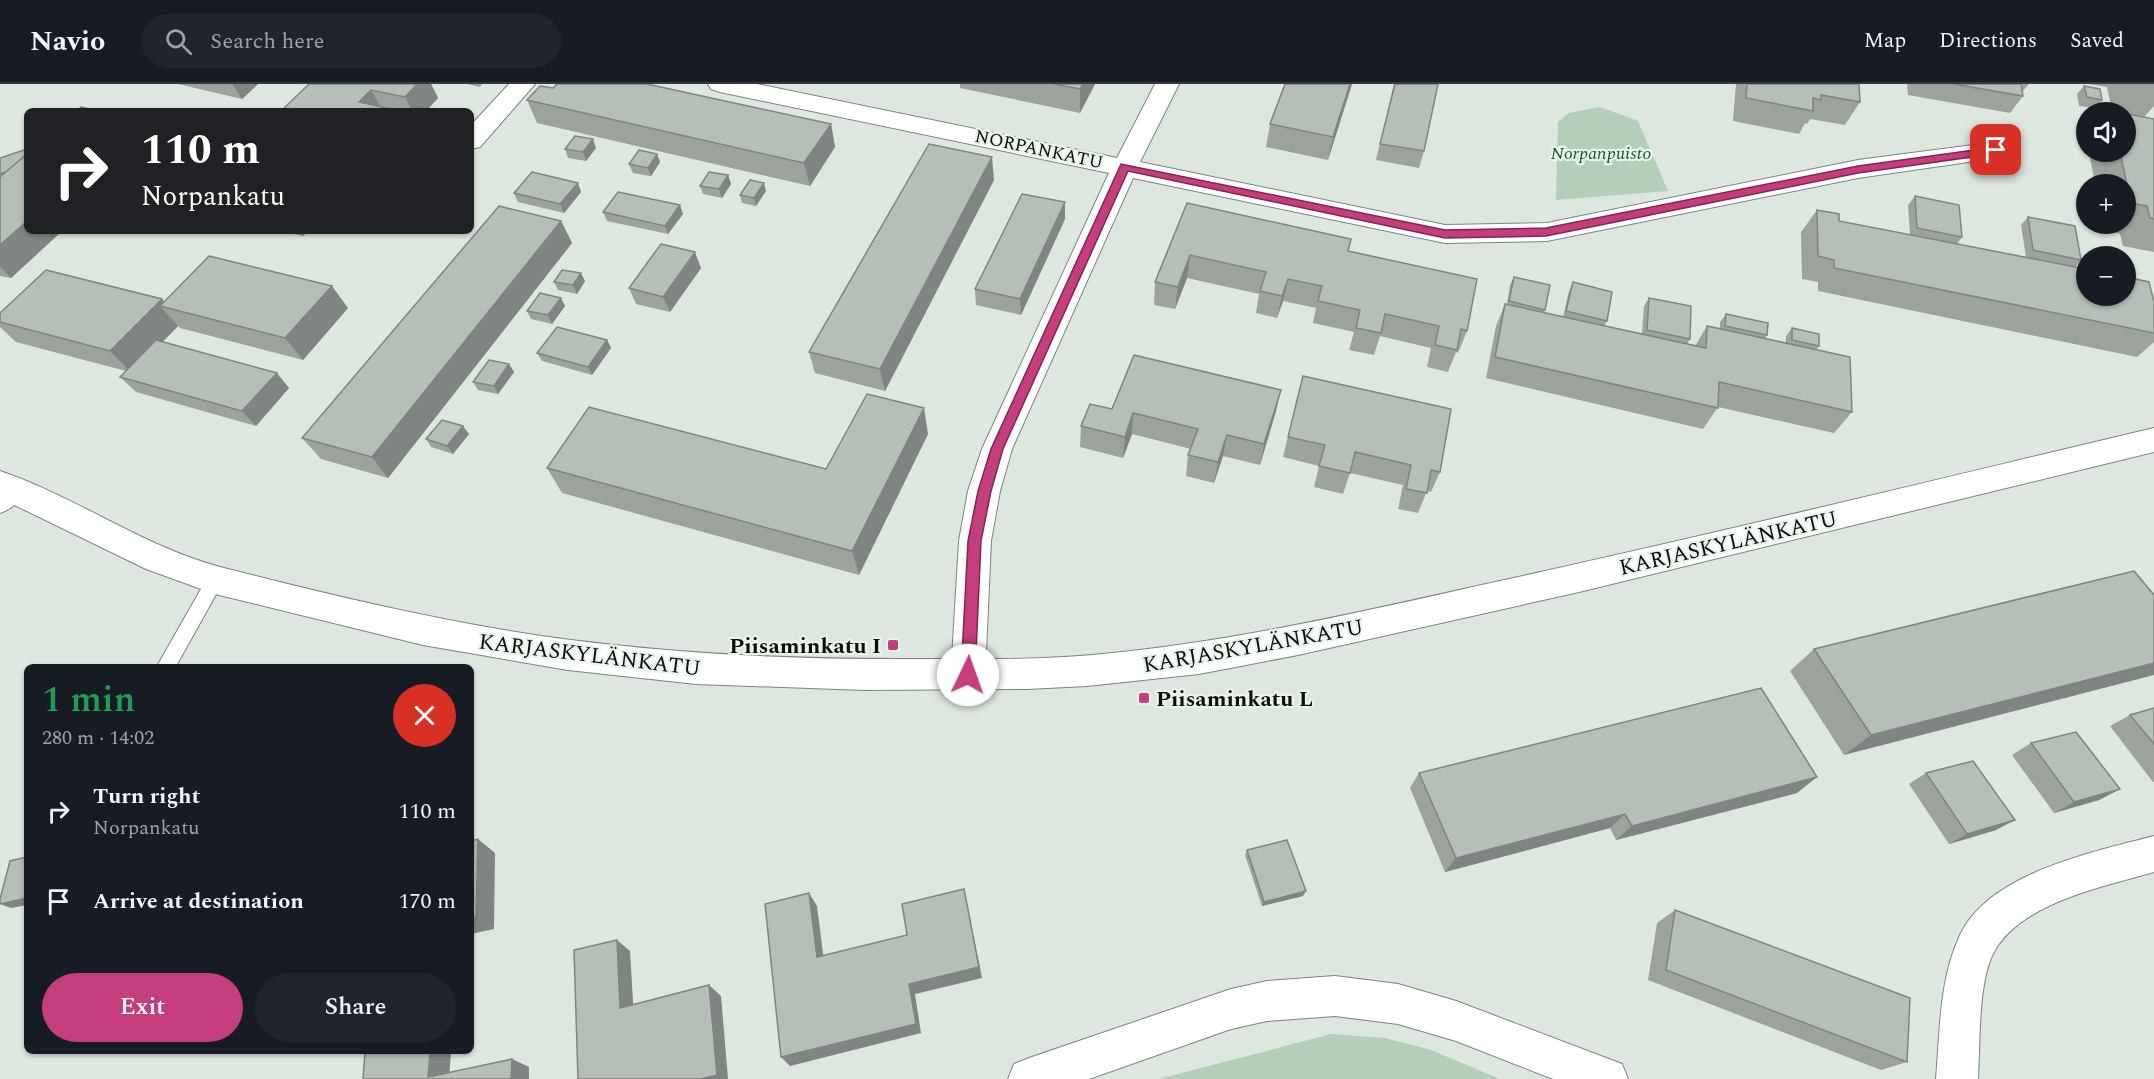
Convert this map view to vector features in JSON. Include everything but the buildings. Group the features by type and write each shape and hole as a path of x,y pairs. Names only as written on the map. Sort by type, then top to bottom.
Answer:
{"street":[{"path":"474,138 523,84"},
{"name":"NORPANKATU","path":"720,84 1445,234 1546,232 1858,169 1996,150"},
{"path":"968,675 975,541 984,491 997,449 1125,166 1167,84"},
{"name":"KARJASKYLÄNKATU","path":"6,494 158,559 215,580 423,630 619,662 754,672 968,675 1087,671 1199,659 1259,649 1591,575 2154,440"},
{"path":"1957,1079 1962,1015 1970,965 1976,946 1985,931 1998,917 2018,904 2071,877 2154,854"},
{"path":"1038,1075 1231,1009 1267,1001 1335,996 1368,999 1408,1007 1467,1026 1607,1079"}],"lane":[{"path":"167,664 215,580"}],"green space":[{"name":"Norpanpuisto","path":"1600,107 1638,121 1668,191 1556,200 1558,122 1569,113"},
{"path":"1331,1034 1385,1038 1431,1050 1500,1079 1159,1079"}],"place":[{"name":"Piisaminkatu I","path":"893,645"},
{"name":"Piisaminkatu L","path":"1144,698"}],"route":[{"path":"968,675 975,541 984,491 997,449 1125,166 1445,234 1546,232 1858,169 1996,150"}]}
